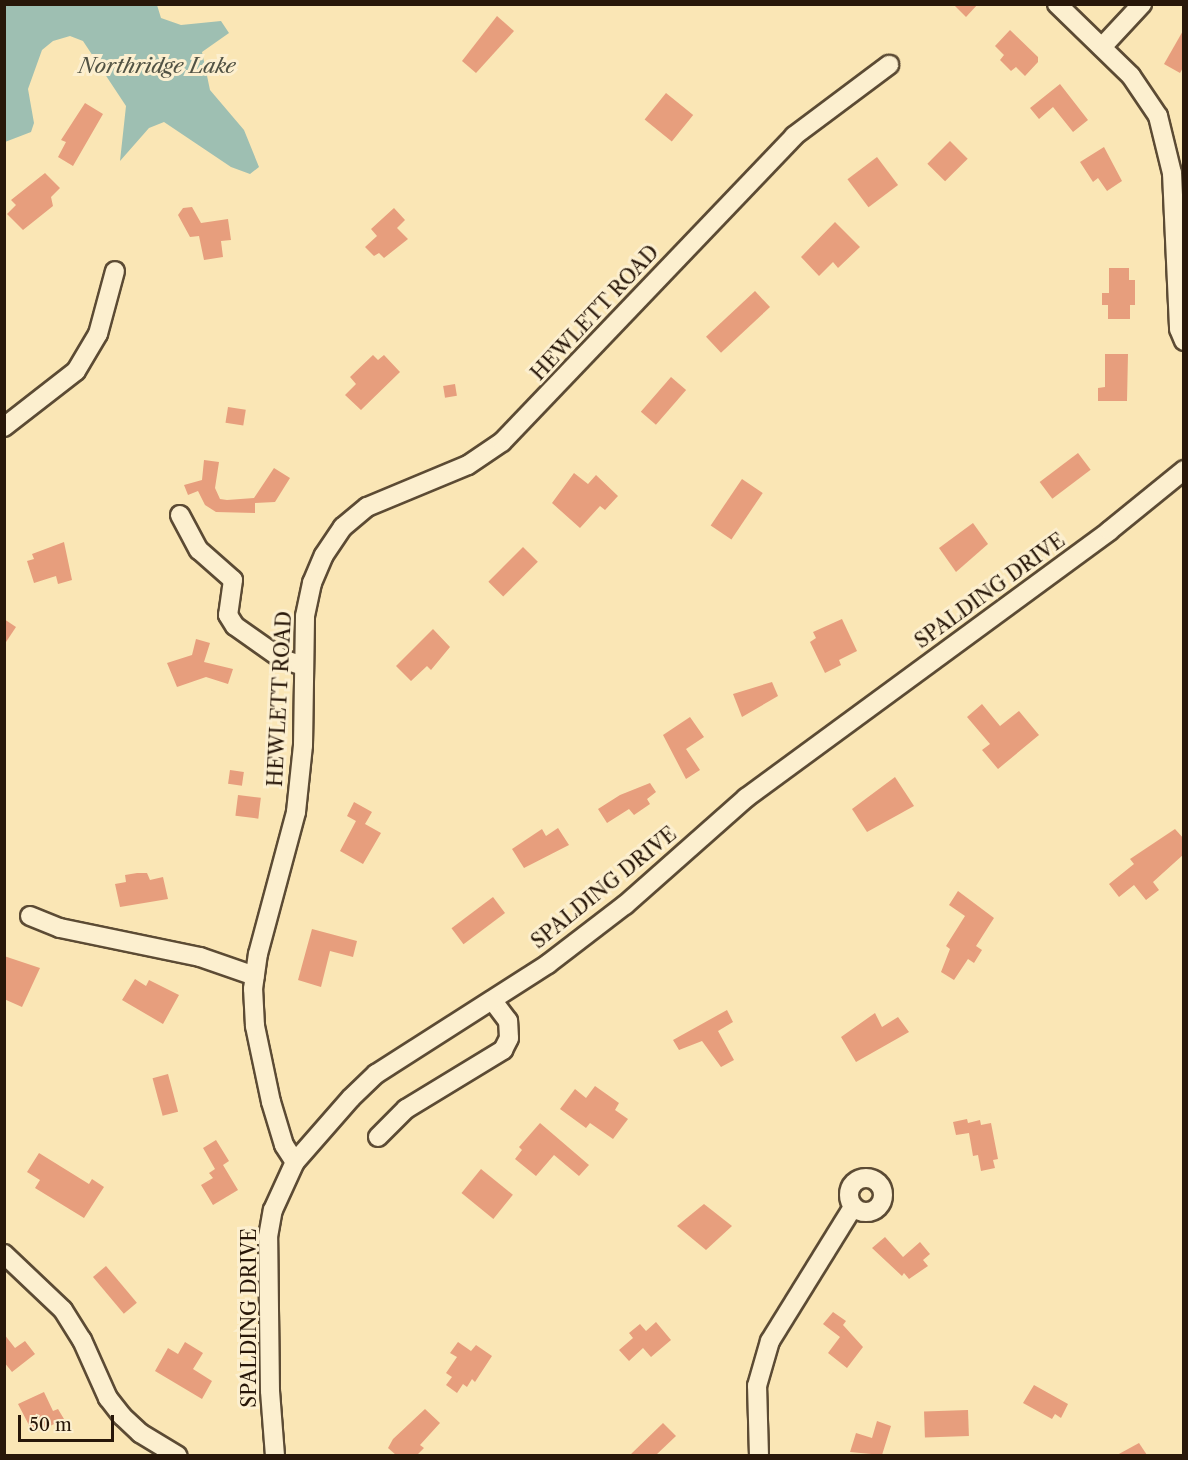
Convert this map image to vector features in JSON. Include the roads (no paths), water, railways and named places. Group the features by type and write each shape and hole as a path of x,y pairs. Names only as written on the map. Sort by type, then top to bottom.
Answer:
{"street":[{"path":"1057,4 1102,47 1144,93 1167,141 1179,329 1184,340"},
{"path":"1102,47 1142,4"},
{"name":"HEWLETT ROAD","path":"295,1162 284,1145 271,1102 255,1026 255,976 296,812 303,745 305,616 312,583 324,555 344,528 367,507 468,465 502,442 794,136 889,64"},
{"path":"4,427 76,371 98,334 115,271"},
{"name":"SPALDING DRIVE","path":"275,1455 270,1391 268,1238 273,1210 295,1162 376,1074 548,964 625,905 746,798 1109,531 1184,470"},
{"path":"180,515 199,550 233,580 228,615 235,626 282,659 304,666"},
{"path":"30,916 60,928 200,957 255,976"},
{"path":"378,1137 406,1109 503,1050 509,1038 508,1021 492,1000"},
{"path":"759,1455 757,1386 770,1341 853,1207"},
{"path":"4,1254 63,1310 82,1340 108,1398 122,1416 140,1434 178,1455"}],"water":[{"name":"Northridge Lake","path":"5,4 157,5 161,18 181,25 221,21 229,33 202,52 210,90 244,130 259,167 250,174 231,167 164,122 149,128 120,161 126,106 83,41 70,36 53,41 42,50 28,89 34,123 31,132 5,142"}]}
